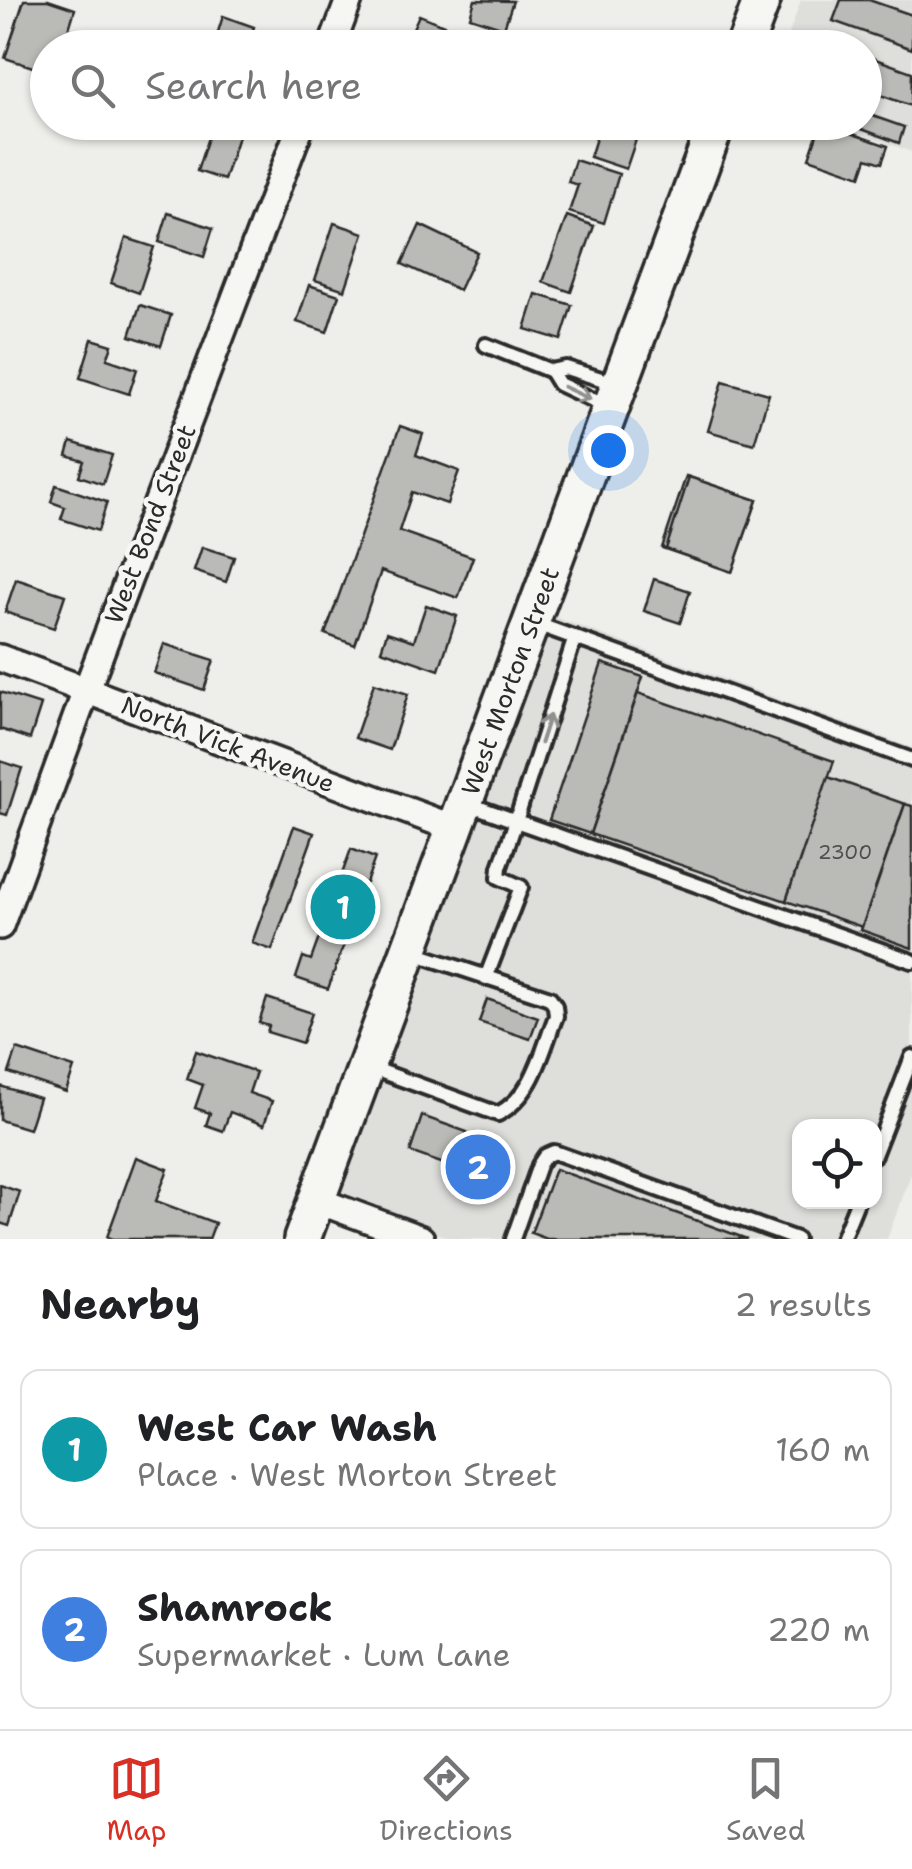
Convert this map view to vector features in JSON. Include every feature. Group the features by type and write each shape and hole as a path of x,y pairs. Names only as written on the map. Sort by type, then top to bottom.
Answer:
{"main road":[{"path":"751,30 762,0"},
{"name":"West Morton Street","path":"302,1239 710,140"}],"street":[{"path":"338,30 349,0"},
{"name":"West Bond Street","path":"0,926 295,140"},
{"name":"North Vick Avenue","path":"0,658 86,691 461,816"},
{"path":"316,1200 406,1236"}],"lane":[{"path":"486,345 551,371 566,368 616,397"},
{"path":"551,371 559,384 616,397"},
{"path":"532,622 912,760"},
{"path":"486,978 521,888 499,876 500,868 575,638"},
{"path":"461,816 516,822 912,961"},
{"path":"366,1067 498,1114 510,1108 530,1082 556,1016 550,998 410,952"},
{"path":"882,1134 912,1057"},
{"path":"513,1239 539,1165 554,1152 796,1239"},
{"path":"842,1239 854,1209"}],"shaded area":[{"path":"801,0 912,0 912,152 878,140 882,140 882,30 790,30"},
{"path":"549,615 912,748 912,1172 887,1239 453,1239 336,1196"}],"building":[{"path":"24,0 48,0 75,9 69,30 30,30 30,66 5,58"},
{"path":"475,0 513,1 504,28 470,17"},
{"path":"841,0 869,0 912,15 912,49 882,38 882,30 858,30 833,21"},
{"path":"419,15 456,30 412,30"},
{"path":"223,16 254,27 253,30 219,30"},
{"path":"882,61 912,72 911,106 882,96"},
{"path":"882,119 904,127 899,143 882,137"},
{"path":"207,140 237,140 224,180 197,171"},
{"path":"595,140 636,140 626,169 590,157"},
{"path":"815,140 871,140 888,146 882,163 867,158 861,176 809,158"},
{"path":"575,160 619,174 604,223 569,212 578,185 568,182"},
{"path":"168,213 213,228 204,257 159,242"},
{"path":"567,216 594,226 571,292 543,282"},
{"path":"334,223 364,233 345,290 315,280"},
{"path":"420,225 477,252 459,290 402,264"},
{"path":"126,238 154,247 139,293 111,283"},
{"path":"309,285 339,295 327,332 297,322"},
{"path":"536,294 572,305 561,340 525,329"},
{"path":"140,305 171,315 161,346 130,336"},
{"path":"92,339 112,345 107,359 137,369 129,394 80,378"},
{"path":"723,381 769,394 754,444 708,431"},
{"path":"400,426 423,434 416,455 459,471 447,504 412,492 399,531 473,557 458,598 381,571 355,645 325,634"},
{"path":"71,442 112,455 103,484 79,476 84,461 67,456"},
{"path":"686,476 757,500 732,572 662,548"},
{"path":"689,477 757,500 732,572 666,549"},
{"path":"56,485 107,502 98,531 61,519 65,507 51,502"},
{"path":"202,547 234,557 226,582 194,571"},
{"path":"16,579 65,595 54,628 5,612"},
{"path":"654,579 690,591 680,623 644,611"},
{"path":"426,605 457,616 439,670 381,650 387,632 414,641"},
{"path":"164,644 214,660 204,690 154,673"},
{"path":"602,663 643,677 590,834 549,820"},
{"path":"374,683 408,694 390,750 355,738"},
{"path":"0,692 41,705 30,739 0,729"},
{"path":"638,693 834,761 786,901 590,834"},
{"path":"0,761 22,768 7,815 0,813"},
{"path":"828,777 905,804 862,927 786,901"},
{"path":"905,804 912,806 912,948 861,930"},
{"path":"294,826 314,833 272,950 252,943"},
{"path":"351,849 375,858 328,989 296,978 303,957 311,960"},
{"path":"267,998 312,1013 302,1043 267,1032 269,1026 259,1023"},
{"path":"487,999 538,1017 530,1039 479,1022"},
{"path":"17,1049 74,1068 66,1092 9,1073"},
{"path":"196,1051 256,1072 249,1093 272,1101 264,1125 230,1112 223,1131 206,1125 210,1113 195,1108 203,1085 187,1079"},
{"path":"0,1086 39,1098 29,1129 0,1120"},
{"path":"422,1116 467,1132 455,1168 410,1152"},
{"path":"471,1138 501,1149 485,1196 455,1185"},
{"path":"136,1157 168,1169 156,1201 215,1223 209,1239 107,1237"},
{"path":"555,1169 747,1239 547,1239 531,1233"},
{"path":"0,1185 20,1192 9,1226 0,1223"}],"place":[{"name":"West Car Wash","path":"343,907"},
{"name":"Shamrock","path":"478,1167"}]}
